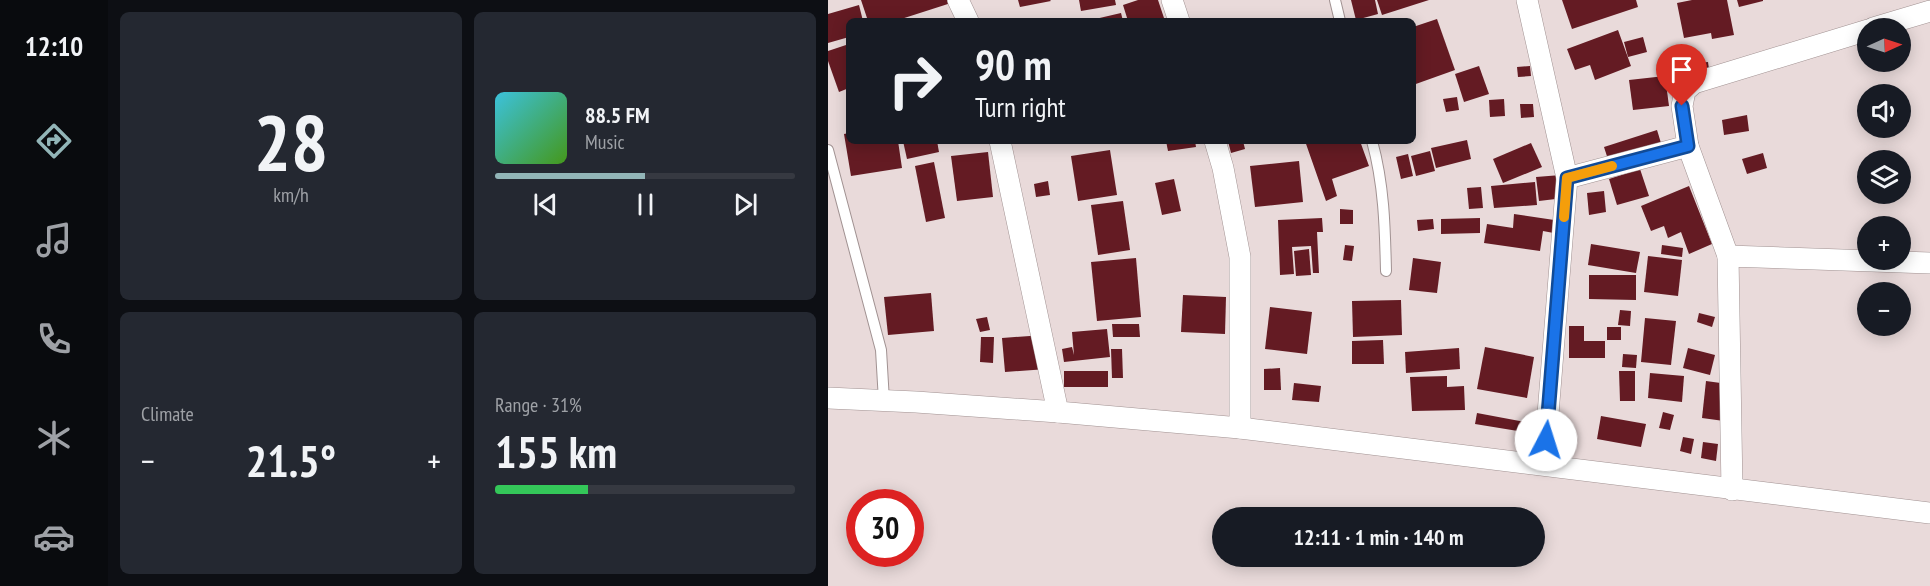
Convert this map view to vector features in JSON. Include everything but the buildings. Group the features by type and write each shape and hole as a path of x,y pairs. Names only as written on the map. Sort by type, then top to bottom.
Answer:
{"street":[{"path":"958,0 967,18"},
{"path":"1172,0 1178,18"},
{"path":"1527,0 1567,178 1545,464"},
{"path":"1906,18 1930,11"},
{"path":"1732,490 1728,256 1688,146 1682,106 1685,91 1694,83 1857,33"},
{"path":"1001,144 1058,412"},
{"path":"1216,144 1223,168 1240,257 1240,428"},
{"path":"1567,178 1688,146"},
{"path":"1728,256 1930,263"},
{"path":"828,398 1058,412 1240,428 1930,513"}],"lane":[{"path":"1335,0 1339,18"},
{"path":"1373,144 1381,182 1386,271"},
{"path":"828,150 881,350 884,400"}],"slow traffic":[{"path":"1564,217 1567,178 1612,166"}],"route":[{"path":"1546,440 1567,178 1688,146 1682,106"}]}
